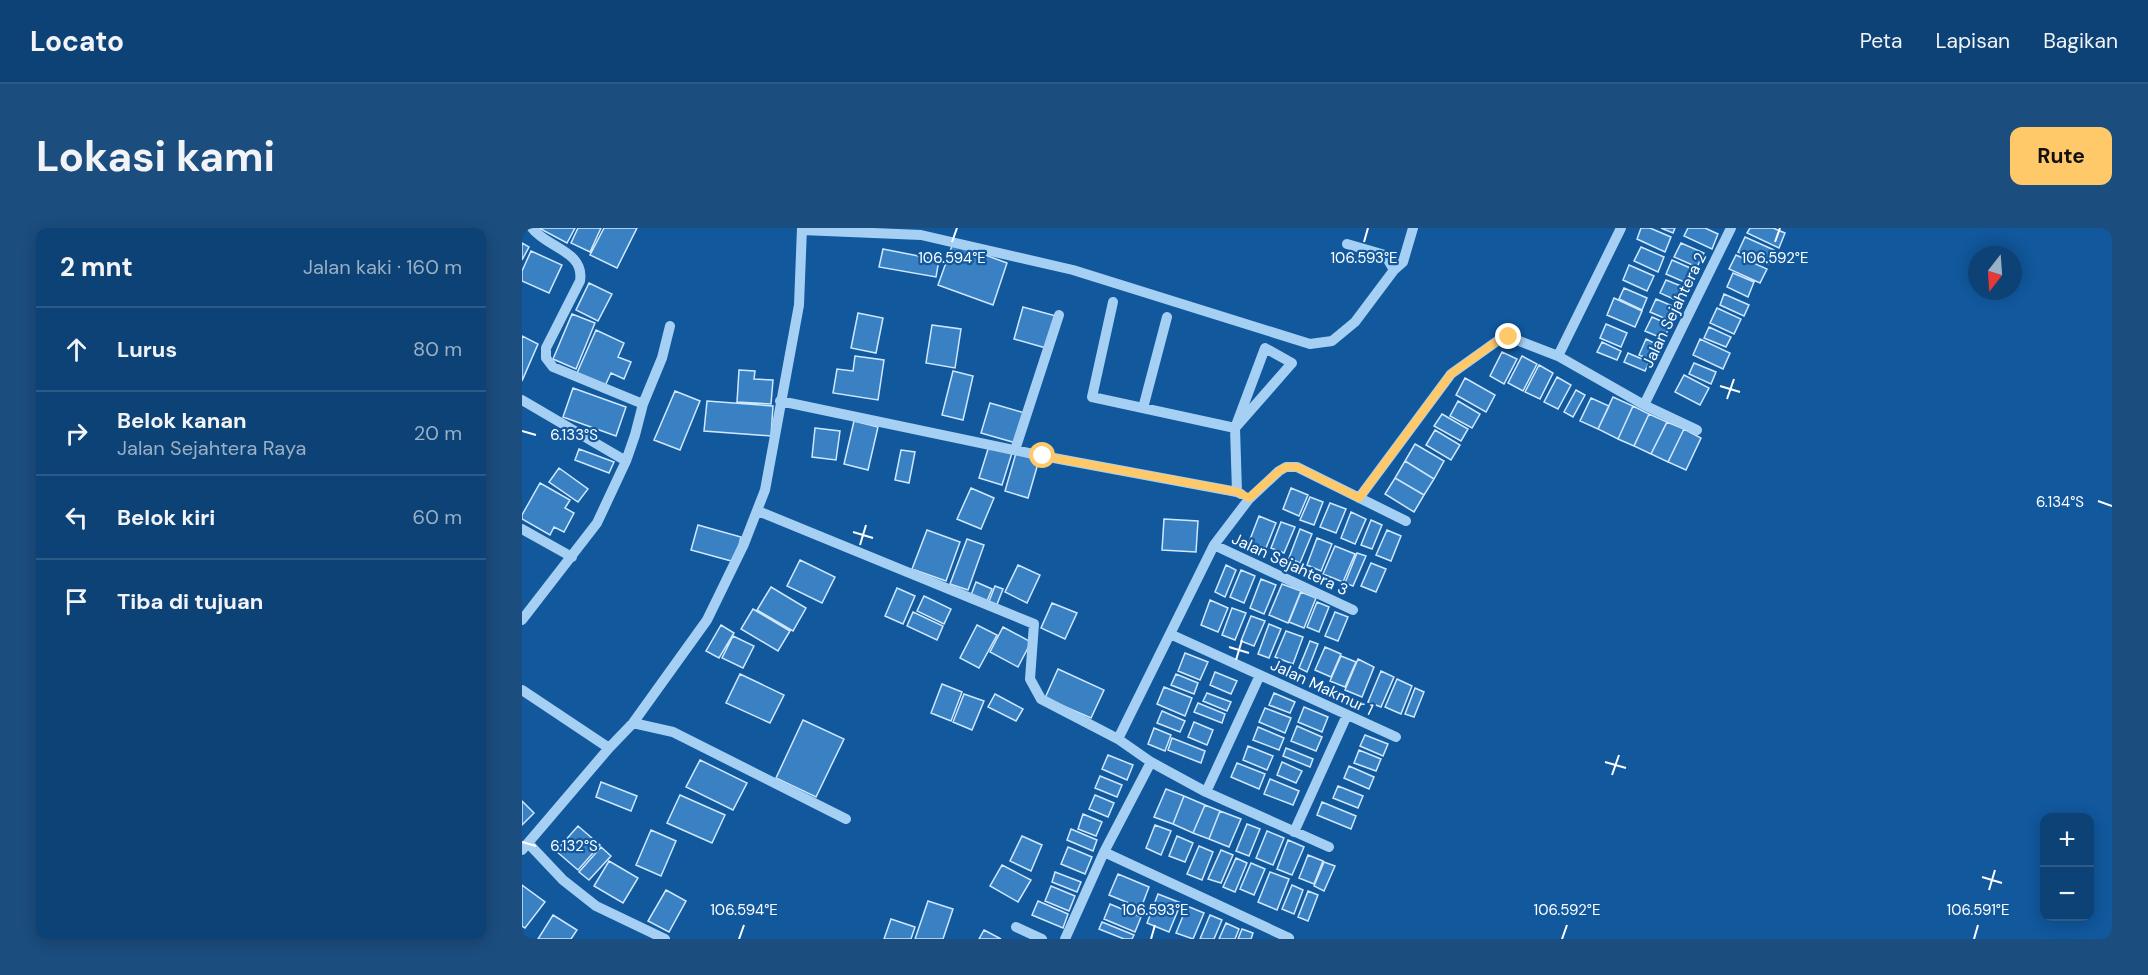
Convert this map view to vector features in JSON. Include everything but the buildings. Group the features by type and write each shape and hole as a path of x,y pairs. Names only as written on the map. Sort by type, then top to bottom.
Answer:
{"street":[{"path":"532,228 578,261 581,270 580,281 546,348 546,358 553,367 643,404"},
{"path":"665,939 596,906 525,847 633,723 707,620 758,511 765,490 799,305 802,229 921,235 1073,270 1310,344 1332,341 1355,322 1394,270 1403,262 1413,228"},
{"path":"1558,356 1621,228"},
{"name":"Jalan Sejahtera 2","path":"1644,405 1731,228"},
{"path":"1347,244 1385,255 1394,270"},
{"path":"1113,302 1092,397 1235,428"},
{"path":"1015,450 1059,315"},
{"path":"1143,408 1167,317"},
{"path":"522,620 597,523 626,461 643,404 662,358 670,326"},
{"path":"1359,498 1451,374 1500,339 1509,337 1558,356 1644,405 1697,430"},
{"path":"1235,428 1292,363 1265,348 1235,428 1238,492"},
{"path":"522,400 626,461"},
{"path":"780,401 1015,450 1238,492 1249,498"},
{"path":"1118,739 1214,545 1249,498 1286,467 1297,467 1406,521"},
{"path":"758,511 1034,624 1030,679 1041,699 1118,739 1151,762 1206,792 1329,847"},
{"path":"522,529 572,557"},
{"name":"Jalan Sejahtera 3","path":"1214,545 1353,610"},
{"name":"Jalan Makmur 1","path":"1170,634 1396,737"},
{"path":"1206,792 1260,675"},
{"path":"522,690 609,748"},
{"path":"1294,832 1347,715"},
{"path":"633,723 674,732 846,819"},
{"path":"1065,939 1104,852 1151,762"},
{"path":"1104,852 1289,938"},
{"path":"1016,927 1042,939"}],"route":[{"path":"1043,456 1238,492 1249,498 1279,471 1286,467 1297,467 1359,498 1451,374 1500,339 1509,337"}]}
